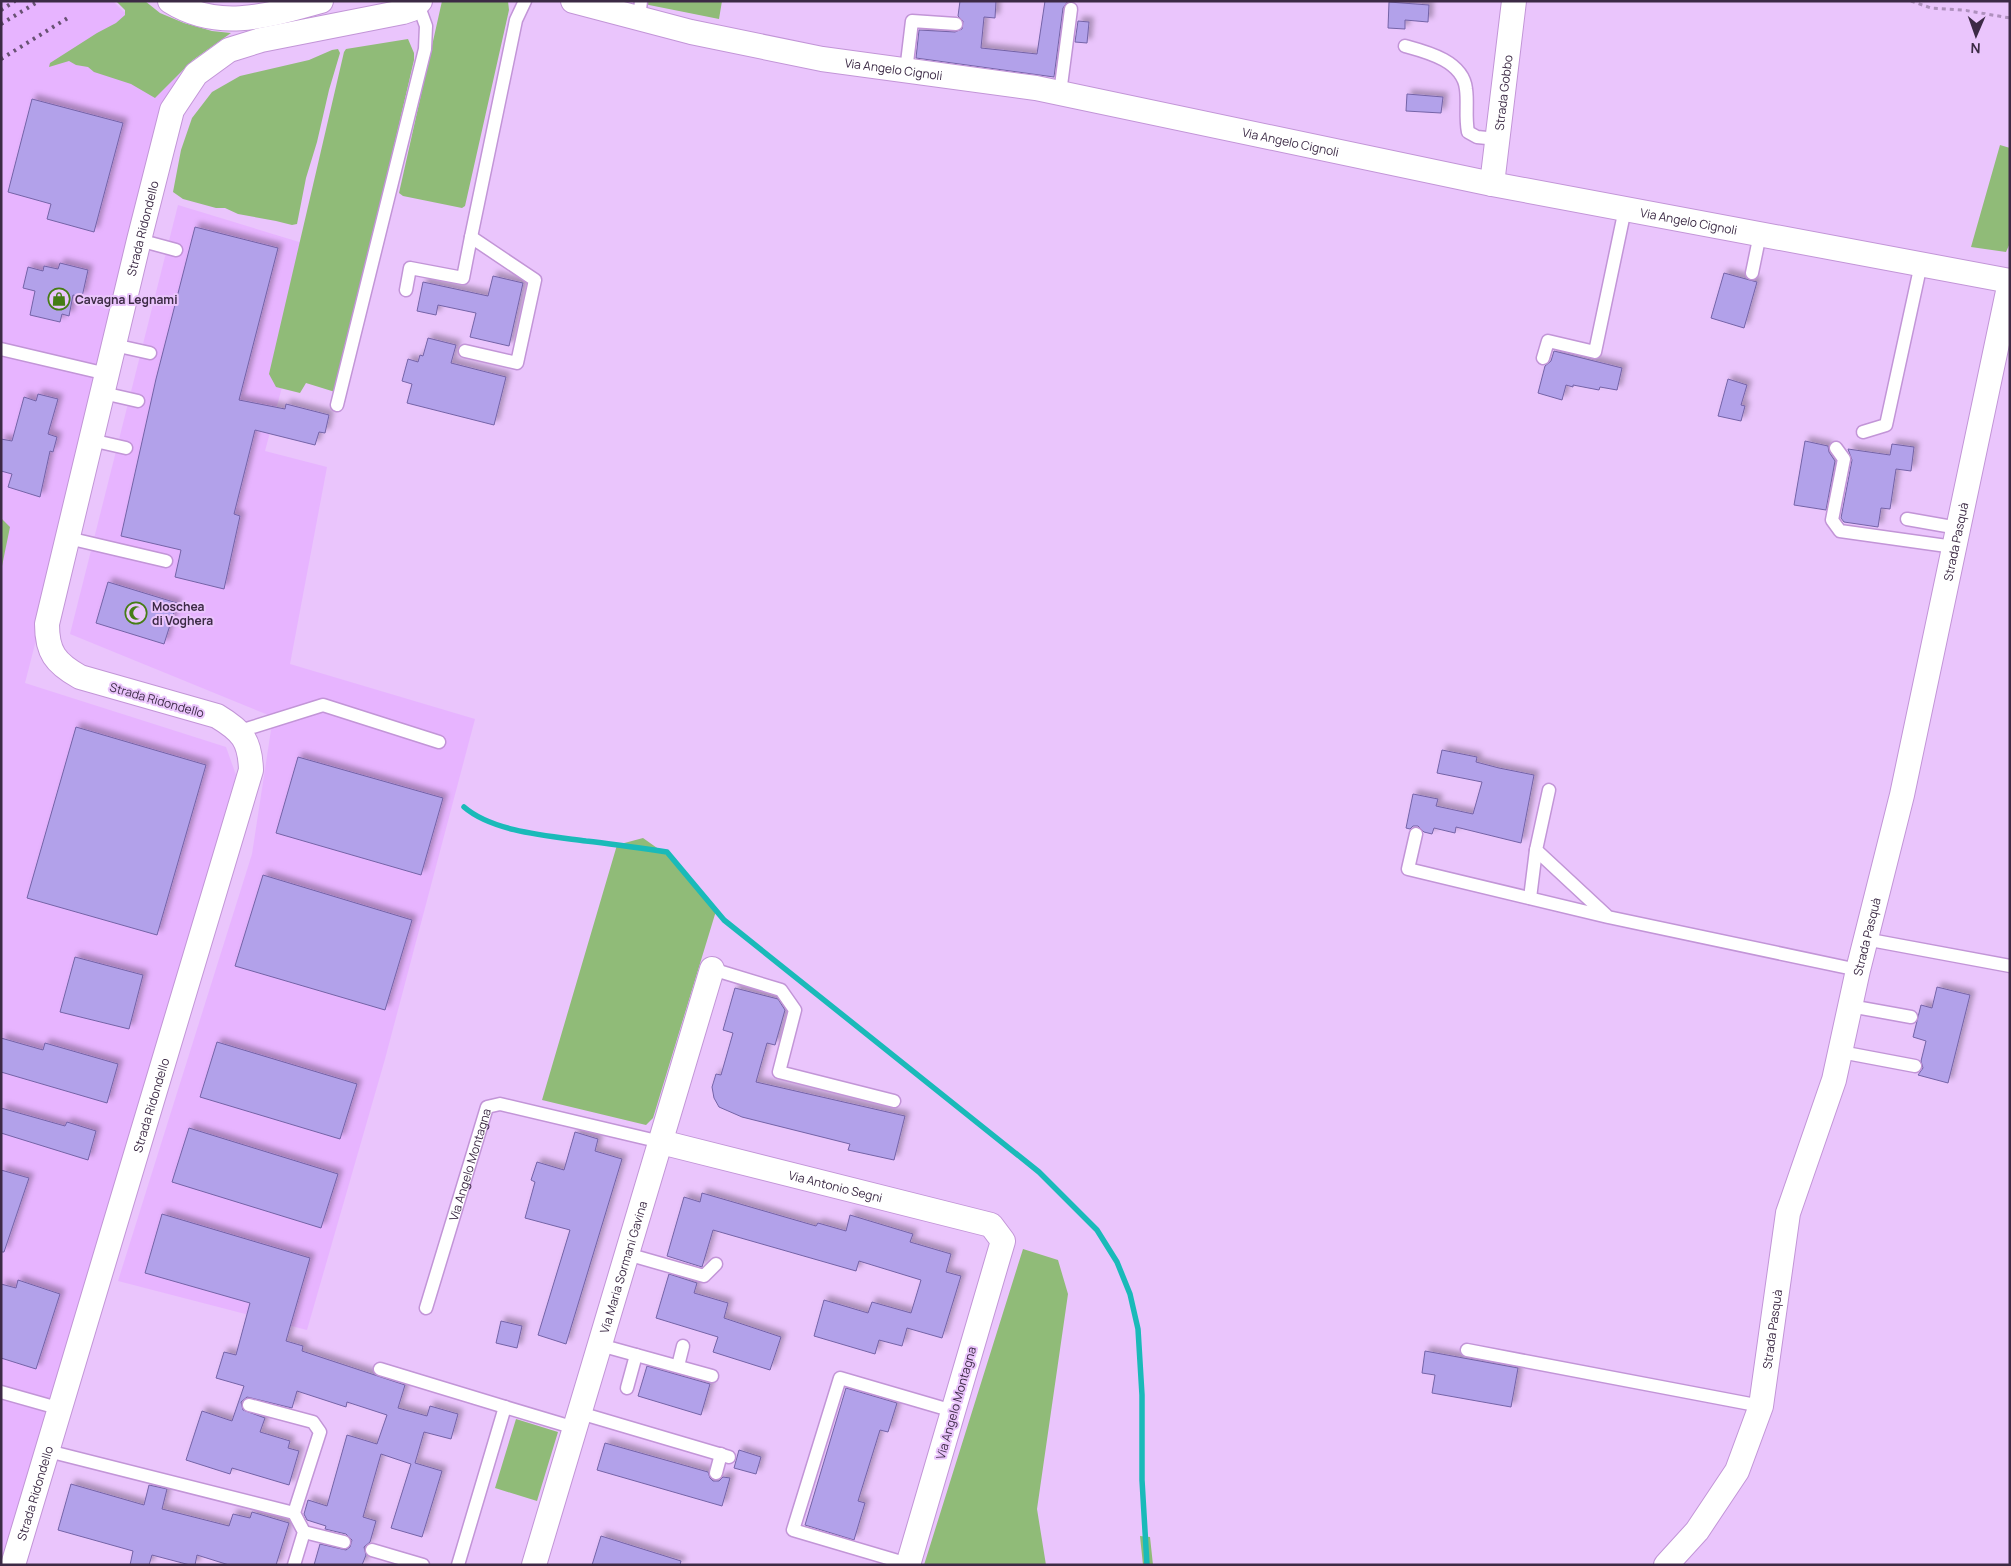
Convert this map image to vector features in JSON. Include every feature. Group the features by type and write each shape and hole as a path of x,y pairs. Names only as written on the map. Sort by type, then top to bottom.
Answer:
{"street":[{"path":"170,1 199,14 243,19 282,13 321,1"},
{"name":"Via Angelo Cignoli","path":"573,1 640,10 691,32 822,59 1036,88 1492,184 2010,282"},
{"name":"Strada Gobbo","path":"1492,184 1514,1"},
{"name":"Strada Ridondello","path":"13,1565 248,787 251,770 251,754 240,731 217,716 80,677 64,668 52,653 47,640 48,624 91,440 172,110 196,74 229,50 261,40 412,10 419,2"},
{"name":"Strada Pasquà","path":"1666,1565 1697,1531 1736,1471 1761,1406 1788,1213 1834,1080 1841,1052 1865,939 1902,795 2010,282"},
{"name":"Via Maria Sormani Gavina","path":"534,1565 712,969"},
{"name":"Via Antonio Segni","path":"661,1142 991,1224 1003,1241"},
{"name":"Via Angelo Montagna","path":"908,1564 1003,1241"}],"lane":[{"path":"406,290 410,268 463,278 516,20 525,1"},
{"path":"337,406 425,48 426,26 419,2"},
{"path":"1060,93 1071,9"},
{"path":"906,71 912,21 956,24"},
{"path":"1405,46 1428,52 1445,60 1464,78 1468,132 1477,137 1497,139"},
{"path":"1543,358 1548,341 1595,352 1625,209"},
{"path":"1752,273 1760,234"},
{"path":"465,351 517,363 535,280 471,237"},
{"path":"139,240 176,250"},
{"path":"1863,432 1886,425 1920,264"},
{"path":"114,345 150,353"},
{"path":"1,349 105,384 138,401"},
{"path":"91,440 126,448"},
{"path":"1836,448 1844,459 1832,520 1840,530 1956,538"},
{"path":"1907,519 1956,538"},
{"path":"68,538 166,560"},
{"path":"240,731 323,705 439,742"},
{"path":"1530,898 1536,850 1549,790"},
{"path":"1416,834 1408,869 1608,917 1858,970"},
{"path":"1536,850 1608,917"},
{"path":"1865,939 2010,966"},
{"path":"712,969 781,990 795,1010 780,1072 894,1101"},
{"path":"1850,1006 1911,1017"},
{"path":"1841,1052 1914,1066"},
{"name":"Via Angelo Montagna","path":"426,1308 487,1107 500,1104 661,1142"},
{"path":"627,1254 704,1276 716,1264"},
{"path":"600,1344 712,1376"},
{"path":"678,1366 683,1346"},
{"path":"1467,1350 1761,1406"},
{"path":"626,1388 636,1355"},
{"path":"380,1369 505,1406 577,1420 725,1456 716,1473"},
{"path":"908,1564 793,1530 840,1378 953,1411"},
{"path":"1,1392 61,1409"},
{"path":"249,1404 314,1422 320,1432 294,1513 304,1532 294,1565"},
{"path":"458,1565 505,1406"},
{"path":"48,1451 294,1513"},
{"path":"304,1532 344,1542"},
{"path":"372,1550 423,1565"}],"path":[{"path":"1911,1 1931,8 1963,10 2010,18"}],"shaded area":[{"path":"1,1 113,1 124,12 185,60 25,683 226,747 236,775 153,1060 1,1564"},
{"path":"178,205 319,248 265,451 327,467 290,664 475,719 385,1059 307,1330 118,1281 252,854 273,717 70,634"}],"green space":[{"path":"116,1 145,1 160,13 184,23 212,31 231,33 193,60 155,98 131,84 94,72 88,67 76,65 69,61 49,67 50,63 116,23 125,15 125,10"},
{"path":"442,1 508,1 509,10 465,206 462,208 403,196 399,193"},
{"path":"629,1 722,1 719,19"},
{"path":"408,39 414,53 414,60 337,390 335,392 306,383 300,393 276,387 269,374 344,52 346,49"},
{"path":"338,49 340,53 306,178 297,224 292,225 238,214 225,208 216,208 183,199 173,192 181,150 192,118 212,92 240,76 309,60"},
{"path":"2000,145 2010,148 2010,243 2006,252 1971,247"},
{"path":"1,518 10,527 1,571"},
{"path":"643,838 667,855 716,911 653,1118 646,1125 542,1100 617,845"},
{"path":"1023,1249 1058,1260 1068,1294 1037,1509 1046,1565 924,1565"},
{"path":"516,1419 558,1432 537,1501 495,1488"},
{"path":"1140,1536 1150,1537 1153,1565 1143,1565"}],"building":[{"path":"960,1 996,1 995,18 984,17 981,48 1037,54 1045,1 1068,1 1063,8 1054,77 916,58 919,30 955,32 962,29 963,21 958,16"},
{"path":"1389,2 1429,5 1428,22 1405,20 1405,29 1388,28"},
{"path":"1078,21 1089,22 1087,43 1075,42"},
{"path":"1407,94 1443,97 1441,113 1406,111"},
{"path":"32,99 123,123 94,232 47,219 51,204 8,192"},
{"path":"195,227 278,248 239,400 285,409 286,404 329,415 325,433 319,432 315,445 255,430 234,514 240,516 224,589 175,577 181,550 121,536 156,379"},
{"path":"60,263 88,270 82,297 73,295 69,316 62,314 60,322 30,315 35,291 23,288 28,267 43,271 44,266 58,269"},
{"path":"1724,273 1757,282 1744,328 1711,318"},
{"path":"493,276 523,283 509,346 470,337 476,313 438,305 436,315 417,311 423,282 488,296"},
{"path":"428,338 456,345 451,363 506,377 494,425 407,403 412,384 402,381 408,359 418,362 420,355 423,356"},
{"path":"1554,351 1622,368 1617,390 1600,387 1599,390 1566,385 1562,400 1538,393 1545,366 1551,361"},
{"path":"1728,379 1747,385 1741,405 1745,406 1741,421 1718,416"},
{"path":"38,394 58,399 48,434 57,437 53,452 50,451 40,497 8,487 12,474 1,471 1,439 12,441 24,397 36,401"},
{"path":"1805,441 1828,446 1829,452 1835,461 1826,510 1794,505"},
{"path":"1892,444 1914,447 1911,471 1896,469 1890,509 1881,508 1878,527 1844,522 1841,518 1852,460 1848,449 1890,455"},
{"name":"Moschea di Voghera","path":"108,582 177,603 164,644 96,623"},
{"path":"76,727 206,765 157,935 27,898"},
{"path":"1442,750 1477,757 1476,762 1534,775 1521,843 1456,827 1455,833 1434,828 1432,834 1424,832 1418,826 1413,826 1410,829 1406,828 1413,794 1438,799 1436,806 1473,814 1482,782 1437,773"},
{"path":"298,757 443,798 421,875 276,833"},
{"path":"263,875 412,920 385,1010 235,966"},
{"path":"75,957 143,975 129,1029 60,1012"},
{"path":"1937,987 1970,995 1948,1083 1918,1075 1923,1068 1921,1061 1926,1041 1913,1037 1921,1005 1932,1008"},
{"path":"735,988 778,999 785,1010 775,1045 767,1043 756,1082 905,1116 894,1160 848,1150 850,1144 742,1117 719,1107 714,1098 712,1087 716,1074 721,1075 733,1033 723,1030"},
{"path":"1,1038 43,1050 45,1043 118,1064 107,1103 1,1072"},
{"path":"217,1042 357,1084 340,1139 200,1097"},
{"path":"1,1108 65,1126 67,1122 96,1131 88,1160 1,1133"},
{"path":"189,1128 338,1174 321,1228 172,1182"},
{"path":"575,1132 598,1139 595,1151 622,1159 566,1344 538,1335 570,1230 525,1218 535,1182 531,1180 537,1162 564,1170"},
{"path":"1,1170 29,1178 4,1252 1,1252"},
{"path":"702,1193 816,1226 818,1223 846,1231 850,1215 913,1234 910,1242 951,1254 946,1272 961,1276 942,1338 907,1328 902,1346 879,1340 875,1354 814,1336 824,1300 868,1313 872,1302 911,1313 921,1280 859,1261 856,1271 713,1230 702,1267 667,1256 684,1197 700,1202"},
{"path":"162,1214 310,1258 286,1341 303,1346 302,1351 405,1385 398,1408 427,1416 430,1406 458,1414 451,1439 424,1432 415,1463 442,1471 422,1537 391,1528 411,1464 381,1454 363,1517 376,1521 370,1542 364,1547 366,1555 362,1565 314,1565 320,1544 346,1550 350,1547 352,1540 346,1534 325,1529 326,1526 307,1520 304,1514 308,1500 327,1506 347,1435 377,1444 387,1415 347,1402 346,1407 297,1391 292,1408 247,1397 241,1402 243,1410 265,1418 260,1432 290,1441 288,1448 299,1451 289,1485 232,1468 230,1474 186,1460 202,1411 232,1421 244,1386 216,1378 224,1352 236,1355 250,1303 145,1273"},
{"path":"669,1274 697,1283 694,1293 728,1303 724,1318 781,1337 770,1370 713,1352 718,1337 656,1318"},
{"path":"18,1280 60,1294 36,1369 1,1358 1,1284 16,1288"},
{"path":"501,1321 522,1326 517,1348 496,1343"},
{"path":"1425,1351 1518,1368 1511,1407 1432,1393 1435,1375 1422,1373"},
{"path":"647,1366 710,1384 701,1415 638,1396"},
{"path":"846,1388 897,1403 888,1432 880,1430 858,1501 865,1503 854,1540 805,1525"},
{"path":"605,1443 708,1472 713,1481 719,1481 723,1477 730,1478 722,1506 597,1470"},
{"path":"739,1450 761,1457 756,1474 734,1468"},
{"path":"71,1484 144,1505 149,1485 167,1489 162,1509 229,1526 233,1514 250,1518 252,1512 289,1523 276,1565 229,1565 197,1555 195,1565 190,1565 152,1555 149,1565 130,1565 133,1551 58,1530"},
{"path":"601,1536 681,1561 680,1565 592,1565"}],"waterway":[{"path":"464,807 490,822 522,832 667,852 724,920 1039,1172 1097,1230 1117,1262 1130,1294 1138,1329 1142,1395 1142,1480 1147,1565"}],"railway":[{"path":"1,10 15,1"},
{"path":"1,24 39,1"},
{"path":"1,59 71,16"}],"place":[{"name":"Cavagna Legnami","path":"59,299"},
{"name":"Moschea di Voghera","path":"136,613"}]}
